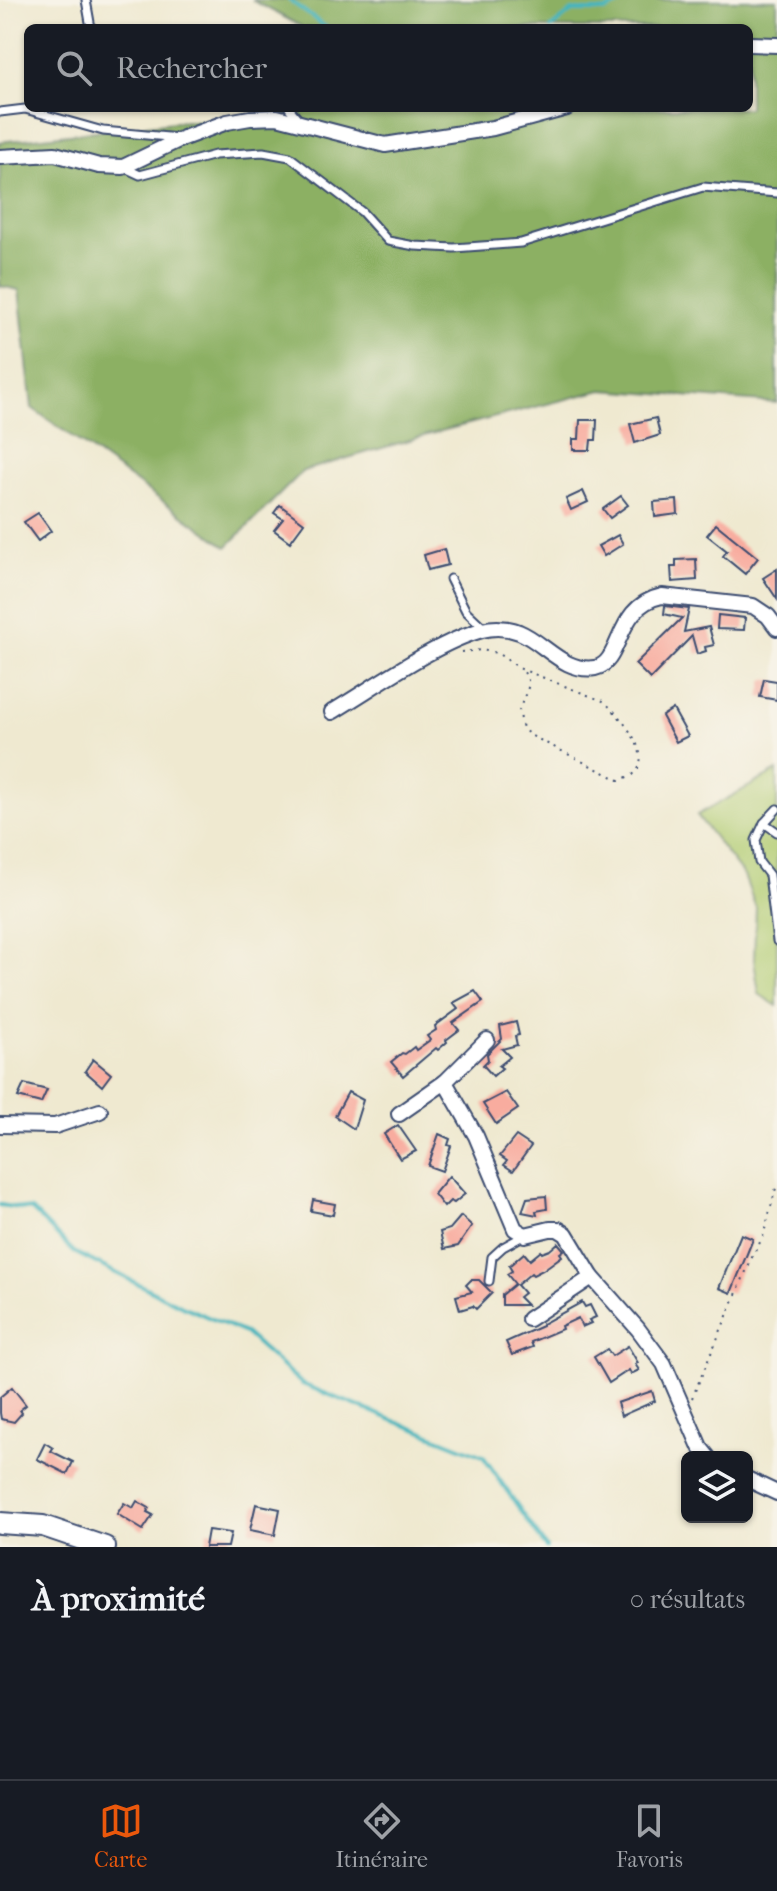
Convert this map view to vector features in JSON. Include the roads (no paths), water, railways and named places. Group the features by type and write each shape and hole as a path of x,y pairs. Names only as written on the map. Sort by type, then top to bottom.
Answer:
{"street":[{"path":"753,44 777,45"},
{"path":"0,157 55,154 99,166 123,167 181,139 227,122 250,118 277,117 385,145 493,128 552,112"},
{"path":"332,712 441,647 485,629 519,632 574,666 593,668 606,661 614,650 628,616 637,606 662,596 753,606 768,616 777,628"},
{"path":"399,1114 445,1082 487,1040"},
{"path":"445,1082 476,1136 515,1229 525,1235 558,1229 566,1234 592,1277 664,1364 703,1451"},
{"path":"0,1125 55,1126 100,1111"},
{"path":"529,1319 592,1277"},
{"path":"753,1482 777,1493"},
{"path":"0,1523 43,1526 105,1547"}],"lane":[{"path":"86,0 90,24"},
{"path":"0,112 24,109"},
{"path":"36,112 103,131 181,139"},
{"path":"292,112 302,123"},
{"path":"123,167 140,175 215,155 263,152 290,157 362,212 388,241 415,246 521,243 703,187 777,193"},
{"path":"450,579 466,611 485,629"},
{"path":"777,809 764,823 756,840 759,862 773,875 777,941"},
{"path":"764,823 777,832"},
{"path":"489,1281 492,1257 525,1235"}],"waterway":[{"path":"289,0 322,24"},
{"path":"556,24 572,11 605,11 629,0"},
{"path":"0,1205 32,1210 74,1252 180,1305 245,1333 302,1384 483,1456 546,1547"}]}
